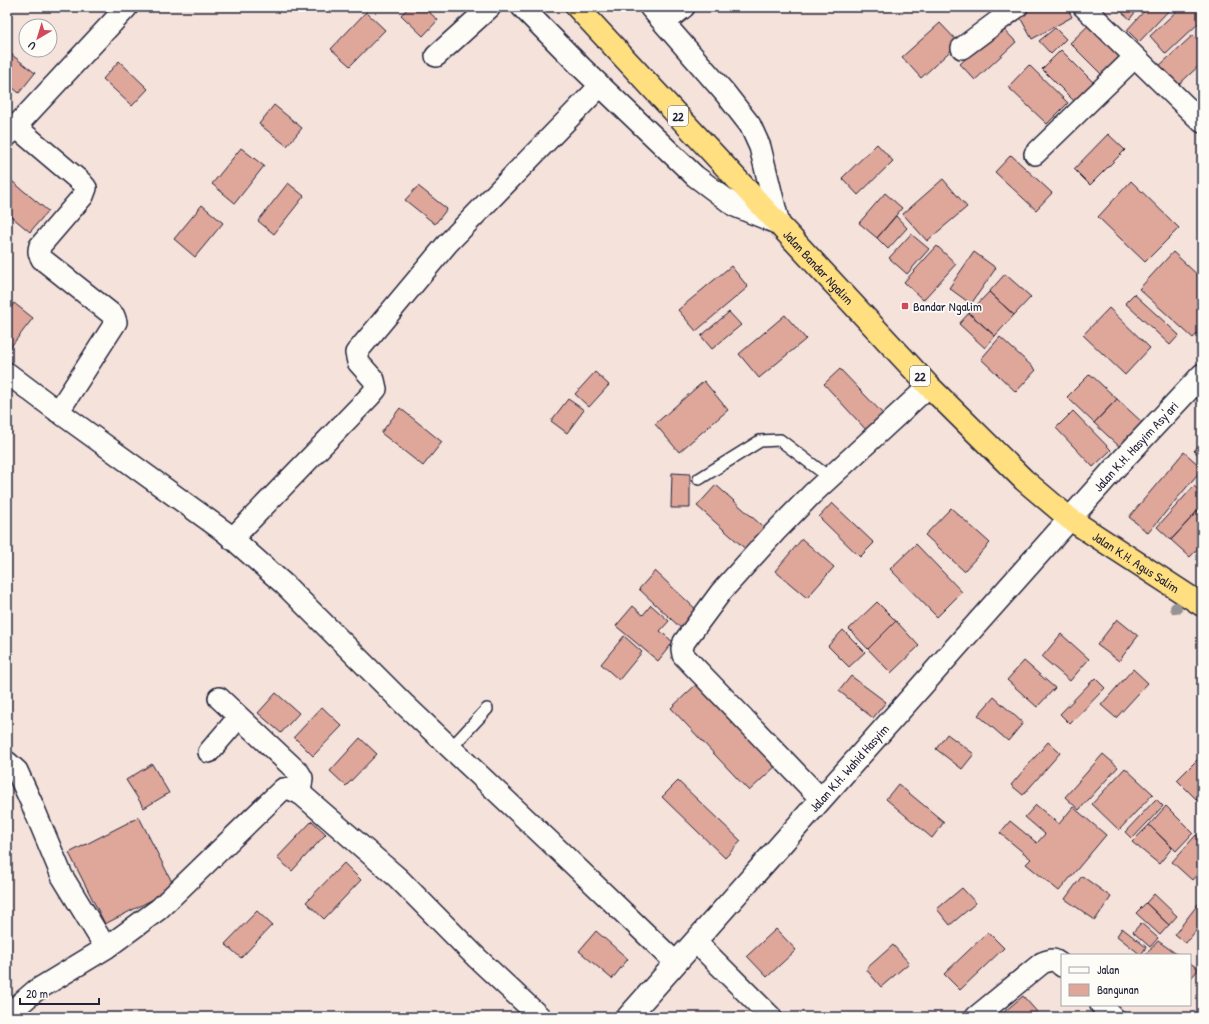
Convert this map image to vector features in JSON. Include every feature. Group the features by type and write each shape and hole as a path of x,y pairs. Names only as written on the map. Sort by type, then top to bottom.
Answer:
{"highway":[{"name":"Jalan Bandar Ngalim","path":"577,7 929,386 1024,480 1070,519"},
{"name":"Jalan K.H. Agus Salim","path":"1070,519 1202,605"}],"main road":[{"name":"Jalan K.H. Hasyim Asy'ari","path":"1070,519 1114,469 1202,375"},
{"name":"Jalan K.H. Wahid Hasyim","path":"628,1017 1070,519"}],"street":[{"path":"436,56 490,7"},
{"path":"522,7 600,86 695,176 735,206 779,224"},
{"path":"650,7 725,93 750,125 760,147 779,224"},
{"path":"664,23 684,7"},
{"path":"962,48 1017,7"},
{"path":"1084,7 1202,122"},
{"path":"58,412 116,322 114,316 42,259 39,255 40,246 83,196 86,188 81,182 12,132 116,11"},
{"path":"1035,154 1135,58"},
{"path":"232,539 376,389 374,380 358,362 356,353 447,244 600,86"},
{"path":"7,373 58,412 225,532 285,585 405,705 553,844 676,963"},
{"path":"821,799 683,655 682,649 684,642 721,592 775,532 812,494 929,386"},
{"path":"219,698 299,773 302,778 300,794"},
{"path":"209,752 239,717"},
{"path":"7,762 20,778 62,876 106,948"},
{"path":"7,1015 35,991 106,948 159,909 283,789 290,789 300,794 398,878 477,958 540,1017"},
{"path":"696,942 771,1017"},
{"path":"976,1017 1042,963 1050,959 1057,961 1061,965"},
{"path":"1102,1006 1113,1017"}],"lane":[{"path":"699,479 760,440 770,439 780,440 830,478"},
{"path":"450,748 487,709"}],"building":[{"path":"409,7 423,7 438,20 423,36 401,15"},
{"path":"1026,7 1067,7 1072,17 1032,39 1017,12"},
{"path":"1116,7 1139,7 1130,19"},
{"path":"1148,7 1172,7 1139,42 1127,30"},
{"path":"1181,7 1200,7 1202,9 1202,20 1166,54 1150,36"},
{"path":"366,12 385,30 350,66 331,49"},
{"path":"1093,21 1128,57 1106,79 1070,43"},
{"path":"940,23 959,43 921,78 902,57"},
{"path":"1001,26 1016,42 975,80 960,64"},
{"path":"1055,28 1066,39 1051,54 1039,41"},
{"path":"1193,35 1202,44 1202,63 1177,86 1158,67"},
{"path":"1061,50 1095,84 1076,103 1042,69"},
{"path":"7,51 35,73 19,93 7,83"},
{"path":"119,61 148,89 132,106 103,79"},
{"path":"1029,65 1068,103 1047,124 1008,87"},
{"path":"274,105 302,128 287,146 259,124"},
{"path":"1108,134 1125,150 1090,185 1074,169"},
{"path":"877,144 893,161 858,195 842,178"},
{"path":"241,148 264,166 235,203 212,184"},
{"path":"1011,155 1052,193 1036,210 995,172"},
{"path":"7,177 48,211 30,232 7,213"},
{"path":"943,179 967,207 927,241 903,214"},
{"path":"1131,181 1179,228 1145,262 1098,217"},
{"path":"288,183 304,196 274,234 258,221"},
{"path":"418,186 447,209 435,224 405,200"},
{"path":"885,193 902,208 877,238 859,223"},
{"path":"202,205 223,223 195,257 174,239"},
{"path":"896,216 907,228 888,249 877,238"},
{"path":"911,234 929,249 907,274 889,258"},
{"path":"937,246 956,264 923,300 904,282"},
{"path":"974,252 996,268 971,304 949,288"},
{"path":"1173,252 1202,279 1202,329 1193,338 1139,289"},
{"path":"731,266 748,287 696,331 678,310"},
{"path":"1005,274 1031,297 1014,315 989,292"},
{"path":"989,292 1014,315 995,336 969,313"},
{"path":"1134,294 1179,335 1170,345 1125,303"},
{"path":"14,303 33,318 9,349 7,348 7,313"},
{"path":"1109,308 1150,348 1125,375 1083,335"},
{"path":"729,312 741,325 712,349 701,336"},
{"path":"969,313 995,336 985,348 959,324"},
{"path":"785,315 806,339 759,378 739,354"},
{"path":"1000,337 1036,370 1016,392 981,359"},
{"path":"840,369 886,417 869,433 824,384"},
{"path":"595,372 609,385 589,407 575,394"},
{"path":"1090,374 1117,399 1094,423 1067,397"},
{"path":"704,381 728,410 679,452 655,424"},
{"path":"568,399 584,410 567,433 551,421"},
{"path":"1117,399 1144,424 1121,448 1094,423"},
{"path":"400,408 442,442 423,466 381,433"},
{"path":"1073,411 1111,450 1093,467 1056,428"},
{"path":"1202,441 1202,458 1194,451"},
{"path":"1184,452 1202,469 1148,533 1129,517"},
{"path":"672,473 690,474 690,508 671,508"},
{"path":"716,485 769,532 750,553 697,506"},
{"path":"1194,486 1202,493 1202,506 1171,540 1157,527"},
{"path":"832,503 874,543 860,557 819,517"},
{"path":"1202,506 1202,544 1190,557 1171,540"},
{"path":"951,508 990,543 964,571 925,535"},
{"path":"802,539 834,567 807,598 775,571"},
{"path":"916,544 962,592 937,617 890,569"},
{"path":"655,571 701,614 684,631 639,589"},
{"path":"877,602 896,621 868,649 849,629"},
{"path":"651,605 669,621 660,631 673,642 658,661 616,626 633,606 643,615"},
{"path":"1117,619 1138,636 1119,661 1097,645"},
{"path":"896,621 919,646 891,673 868,649"},
{"path":"843,630 865,652 849,667 828,646"},
{"path":"1061,634 1089,659 1070,681 1042,657"},
{"path":"624,636 642,652 619,680 601,664"},
{"path":"1024,661 1055,688 1037,707 1007,680"},
{"path":"1133,669 1148,683 1116,718 1101,705"},
{"path":"851,676 886,702 873,718 839,691"},
{"path":"1095,678 1105,688 1070,724 1060,714"},
{"path":"700,681 778,764 749,791 671,708"},
{"path":"276,693 299,713 281,733 258,713"},
{"path":"994,697 1023,723 1008,741 978,715"},
{"path":"322,707 342,726 313,756 294,737"},
{"path":"947,734 974,754 962,769 936,749"},
{"path":"360,738 377,754 346,786 330,771"},
{"path":"1048,742 1060,753 1023,795 1011,785"},
{"path":"1103,754 1118,767 1079,810 1065,797"},
{"path":"1202,755 1202,805 1177,780"},
{"path":"152,764 169,793 144,808 126,780"},
{"path":"1125,768 1153,794 1119,830 1092,804"},
{"path":"678,781 741,841 725,858 662,797"},
{"path":"898,784 944,822 932,838 886,799"},
{"path":"1156,799 1163,806 1132,839 1125,832"},
{"path":"1036,805 1059,824 1073,807 1106,835 1059,891 1026,864 1031,859 1000,833 1010,821 1037,843 1045,834 1025,817"},
{"path":"1166,806 1193,833 1176,851 1149,825"},
{"path":"139,817 175,888 105,924 69,853"},
{"path":"312,821 326,834 292,871 277,858"},
{"path":"1149,825 1172,848 1159,864 1132,842"},
{"path":"1196,835 1202,840 1202,869 1192,880 1172,862"},
{"path":"344,863 361,880 324,919 306,902"},
{"path":"1082,876 1111,897 1095,920 1065,899"},
{"path":"962,888 976,903 950,925 937,909"},
{"path":"1154,894 1177,916 1169,925 1146,903"},
{"path":"1202,899 1202,923 1186,943 1175,934"},
{"path":"1146,903 1169,925 1160,935 1136,913"},
{"path":"257,911 272,925 241,958 225,944"},
{"path":"1141,923 1158,938 1150,947 1133,932"},
{"path":"1122,928 1146,947 1142,954 1140,954 1117,936"},
{"path":"776,929 796,950 767,977 747,956"},
{"path":"596,931 628,959 612,979 579,951"},
{"path":"988,932 1004,948 960,990 944,974"},
{"path":"1158,941 1177,954 1146,954"},
{"path":"893,945 909,963 881,987 866,969"},
{"path":"1191,964 1199,969 1191,978"},
{"path":"1023,996 1039,1014 1036,1017 998,1017"}],"place":[{"name":"Bandar Ngalim","path":"905,306"}]}
